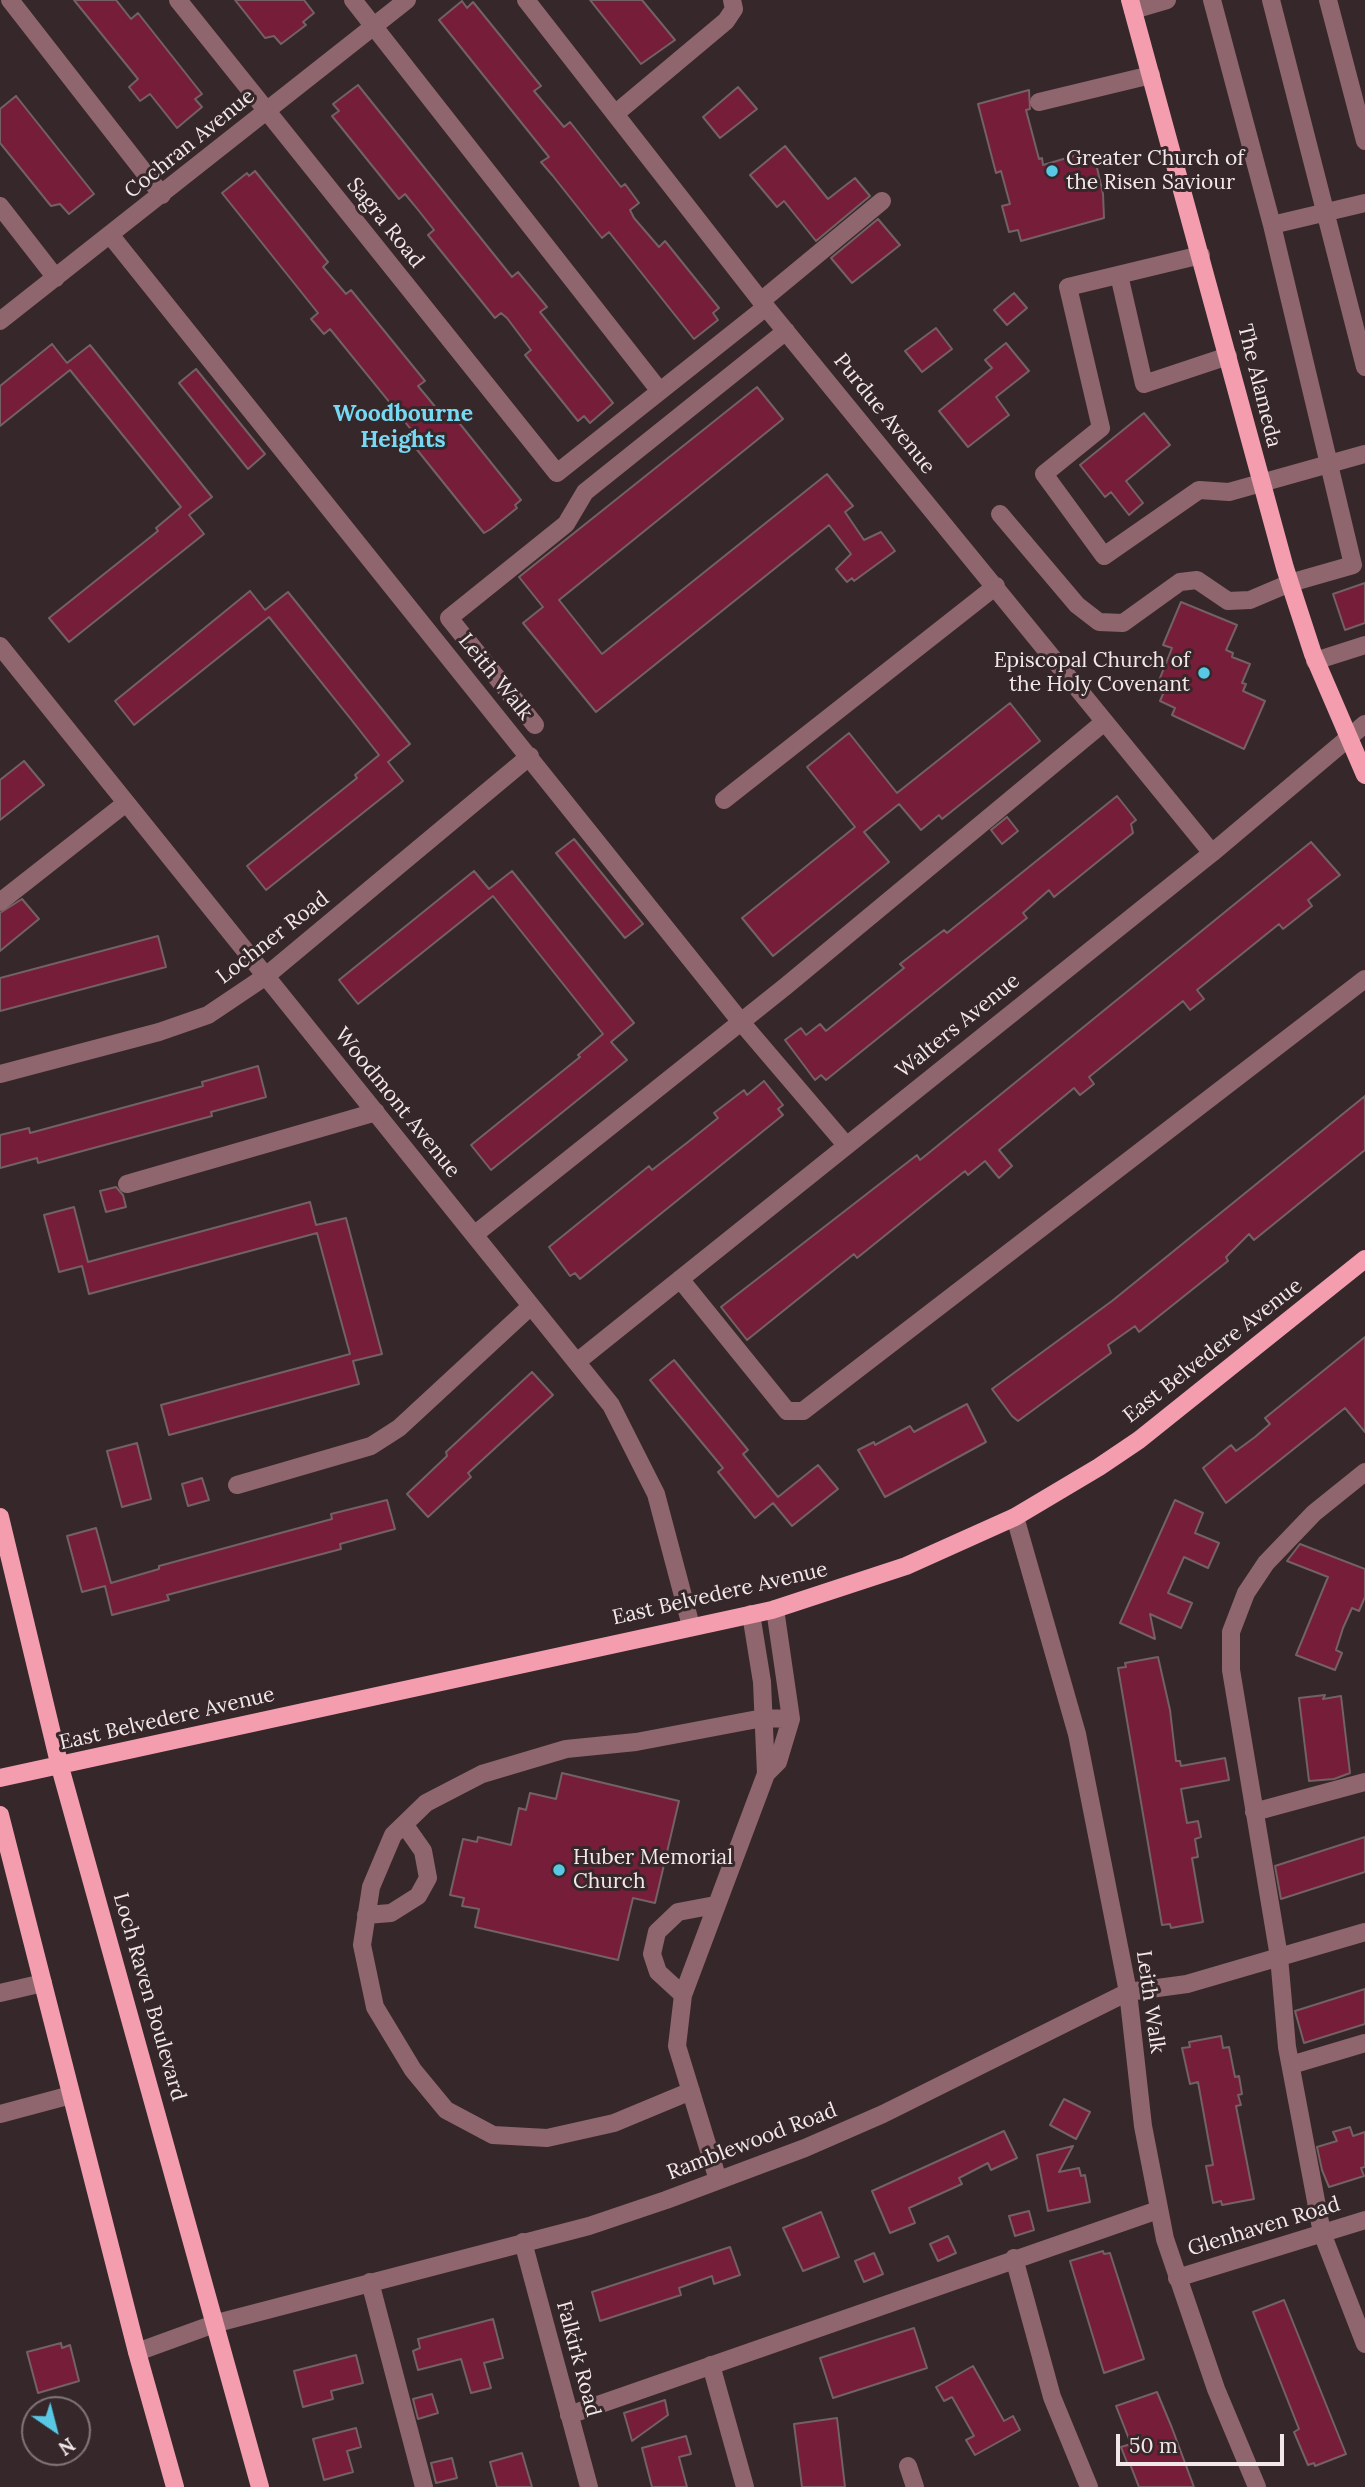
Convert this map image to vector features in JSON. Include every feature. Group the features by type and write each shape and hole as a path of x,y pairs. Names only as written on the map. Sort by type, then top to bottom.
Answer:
{"main road":[{"name":"The Alameda","path":"1132,5 1260,482 1290,583 1315,661 1365,775"},
{"name":"East Belvedere Avenue","path":"0,1778 775,1609 906,1566 1015,1517 1139,1440 1365,1259"},
{"name":"Loch Raven Boulevard","path":"0,1517 60,1767 217,2323 260,2487"},
{"path":"0,1815 137,2352 175,2487"}],"street":[{"path":"10,0 162,195"},
{"name":"Sagra Road","path":"178,0 556,473 659,390"},
{"path":"353,0 659,390 882,201"},
{"name":"Cochran Avenue","path":"0,321 407,0"},
{"name":"Purdue Avenue","path":"526,0 763,304 1212,853"},
{"path":"615,114 726,22 734,9 732,0"},
{"path":"1132,5 1167,0"},
{"path":"1000,514 1077,605 1099,622 1123,623 1180,582 1197,580 1228,601 1250,600 1290,583 1353,565 1272,225 1212,0"},
{"path":"1271,0 1365,367"},
{"path":"1328,0 1365,141"},
{"path":"1039,102 1151,75"},
{"path":"1272,225 1365,203"},
{"path":"0,206 56,278"},
{"name":"Leith Walk","path":"111,236 741,1022 845,1145"},
{"path":"1201,255 1069,287 1101,428 1044,474 1104,556 1199,490 1229,492 1365,454"},
{"path":"1119,275 1144,384 1228,356"},
{"path":"536,726 450,618 566,524 585,492 786,331"},
{"path":"724,800 996,586"},
{"path":"1315,661 1365,645"},
{"name":"Woodmont Avenue","path":"0,646 578,1361 630,1438 656,1494 691,1626"},
{"path":"474,1235 741,1022 1103,723"},
{"name":"Walters Avenue","path":"578,1361 1212,853 1365,724"},
{"name":"Lochner Road","path":"0,1074 188,1024 208,1015 266,976 530,756"},
{"path":"0,902 126,803"},
{"path":"680,1279 788,1411 803,1410 1365,979"},
{"path":"127,1184 376,1112"},
{"path":"237,1485 372,1446 399,1428 531,1306"},
{"path":"1365,1472 1314,1513 1266,1563 1246,1593 1231,1632 1231,1671 1279,1957 1291,2065 1322,2233 1365,2344"},
{"name":"Leith Walk","path":"1015,1517 1077,1734 1128,1992 1143,2126 1158,2210 1177,2278 1216,2389 1257,2487"},
{"path":"718,2180 677,2046 683,1995 766,1774 778,1762 792,1719 775,1609"},
{"path":"751,1614 759,1658 766,1774"},
{"path":"691,2091 614,2123 547,2138 493,2135 446,2110 413,2070 375,2007 362,1945 371,1887 393,1835 426,1803 482,1774 566,1749 636,1742 763,1718 792,1719"},
{"path":"1254,1812 1365,1782"},
{"path":"366,1915 391,1913 418,1896 428,1878 423,1851 404,1824"},
{"path":"683,1995 658,1972 652,1954 657,1932 678,1912 715,1905"},
{"name":"Ramblewood Road","path":"137,2352 217,2323 589,2226 718,2180 883,2114 1128,1992 1187,1983 1365,1932"},
{"path":"0,1993 43,1983"},
{"path":"1291,2065 1365,2043"},
{"path":"0,2114 71,2095"},
{"path":"569,2415 1158,2210"},
{"name":"Glenhaven Road","path":"1177,2278 1365,2220"},
{"name":"Falkirk Road","path":"523,2242 589,2487"},
{"path":"1014,2258 1052,2397 1089,2487"},
{"path":"370,2282 424,2487"},
{"path":"712,2365 746,2487"},
{"path":"908,2466 915,2487"}],"building":[{"path":"74,0 116,0 131,19 138,13 202,94 195,99 202,107 177,128 150,94 140,101 129,87 138,79"},
{"path":"235,0 304,0 314,13 303,22 306,25 281,44 274,36 265,38"},
{"path":"590,0 642,0 675,40 641,64"},
{"path":"462,1 467,8 473,2 541,86 534,91 564,127 570,122 621,187 625,184 639,203 630,210 634,218 659,247 665,241 719,308 713,313 718,320 694,339 609,232 602,238 541,162 549,157 439,20"},
{"path":"358,85 512,277 518,272 547,307 540,312 613,403 590,423 584,416 578,421 525,355 531,350 507,318 501,313 495,318 428,235 434,230 419,211 405,194 399,199 332,116 339,111 333,104"},
{"path":"738,87 757,109 720,138 703,117"},
{"path":"1029,90 1030,109 1026,110 1039,159 1042,158 1043,165 1077,155 1079,163 1095,159 1103,194 1104,218 1021,241 1018,230 1009,232 1002,206 1010,204 1001,171 996,173 978,104"},
{"path":"16,96 94,194 69,214 60,204 51,206 0,143 0,109"},
{"path":"785,146 828,199 855,178 870,196 816,241 784,201 777,207 750,175"},
{"path":"255,171 328,262 323,267 346,294 351,290 425,381 418,386 442,415 448,409 521,500 515,505 517,508 491,529 484,533 410,441 416,436 330,329 324,334 311,319 318,313 222,193 247,173 249,176"},
{"path":"878,219 900,245 852,283 831,258"},
{"path":"1014,293 1027,308 1007,325 994,310"},
{"path":"936,328 952,349 922,372 905,351"},
{"path":"1006,343 1029,371 996,397 1009,415 968,447 939,411 992,368 985,360"},
{"path":"52,344 67,363 90,345 212,497 189,515 204,534 69,642 49,618 158,531 156,528 181,507 70,370 0,426 0,386"},
{"path":"196,369 265,454 248,469 179,383"},
{"path":"757,387 783,419 559,600 602,654 827,474 853,506 845,512 864,540 881,532 895,551 854,581 852,578 847,582 836,569 851,554 829,525 596,712 523,623 543,607 519,577"},
{"path":"1144,413 1170,445 1126,481 1143,503 1129,515 1111,492 1105,497 1080,465"},
{"path":"1365,583 1365,623 1345,630 1333,594"},
{"path":"250,591 265,610 288,592 410,744 388,762 403,781 266,890 247,866 357,778 355,775 379,755 350,718 269,617 134,725 115,701"},
{"name":"Episcopal Church of the Holy Covenant","path":"1181,602 1237,625 1226,650 1233,653 1232,657 1250,664 1242,683 1246,684 1243,691 1265,701 1244,749 1172,715 1175,708 1160,701 1166,687 1158,683 1172,648 1163,645"},
{"path":"1010,703 1040,741 942,819 939,815 921,830 899,804 864,832 889,862 773,956 742,918 855,827 807,767 849,733 897,793"},
{"path":"24,761 44,785 0,820 0,780"},
{"path":"1117,796 1136,820 1131,824 1133,833 1054,897 1049,890 1023,913 1027,918 826,1080 821,1075 815,1080 785,1040 801,1028 806,1035 820,1024 826,1031 904,968 900,964 944,930 947,933"},
{"path":"1007,817 1018,831 1002,844 991,830"},
{"path":"574,839 643,924 625,938 556,853"},
{"path":"1311,842 1340,875 1308,900 1312,906 1283,929 1279,924 1197,990 1204,999 1190,1010 1183,1001 1089,1077 1094,1084 1080,1095 1074,1088 999,1150 1012,1166 999,1178 985,1161 968,1175 965,1171 857,1258 854,1254 747,1340 721,1307 917,1155 920,1160"},
{"path":"474,871 489,889 512,871 634,1023 611,1042 627,1060 491,1170 471,1145 580,1057 578,1055 603,1034 493,896 358,1004 339,980"},
{"path":"22,899 39,919 0,951 0,913"},
{"path":"158,936 166,967 0,1011 0,978"},
{"path":"258,1066 266,1097 211,1112 212,1116 38,1163 37,1158 0,1168 0,1135 29,1128 30,1133 203,1086 202,1082"},
{"path":"764,1081 783,1105 778,1109 783,1115 580,1279 575,1273 570,1276 549,1247 649,1166 652,1170 718,1118 714,1113 744,1090 747,1095"},
{"path":"1365,1096 1365,1150 1254,1240 1249,1234 1226,1257 1228,1261 1139,1332 1135,1326 1108,1345 1111,1353 1018,1421 1012,1416 992,1389 1112,1301"},
{"path":"116,1187 123,1195 126,1207 106,1212 100,1191"},
{"path":"310,1202 316,1225 346,1218 382,1354 353,1361 359,1384 169,1435 161,1405 350,1354 317,1233 89,1294 82,1266 59,1272 44,1215 74,1207 88,1262"},
{"path":"1365,1337 1365,1432 1345,1408 1226,1503 1203,1468 1231,1445 1236,1451 1255,1437 1270,1424 1265,1418"},
{"path":"674,1360 748,1450 743,1454 778,1497 818,1465 838,1489 792,1526 773,1503 755,1518 718,1472 723,1468 650,1380"},
{"path":"532,1372 553,1395 468,1473 471,1477 428,1517 407,1494 447,1456 446,1452"},
{"path":"967,1404 986,1442 885,1497 858,1450 874,1442 875,1445 910,1426 914,1432"},
{"path":"137,1443 151,1499 122,1507 107,1451"},
{"path":"202,1478 209,1500 188,1506 182,1484"},
{"path":"387,1500 395,1529 340,1544 341,1549 167,1595 169,1600 112,1615 105,1586 82,1592 67,1536 96,1528 111,1583 159,1569 159,1566 332,1519 331,1514"},
{"path":"1175,1500 1203,1513 1195,1533 1219,1543 1208,1568 1184,1557 1168,1593 1192,1603 1181,1628 1150,1614 1155,1639 1120,1623"},
{"path":"1300,1544 1365,1569 1365,1597 1359,1611 1352,1608 1343,1628 1336,1650 1342,1653 1335,1670 1296,1655 1328,1577 1287,1561"},
{"path":"1158,1657 1170,1710 1176,1761 1180,1761 1181,1766 1225,1758 1229,1780 1181,1789 1187,1823 1198,1821 1201,1837 1195,1839 1198,1857 1192,1858 1203,1922 1171,1928 1170,1924 1162,1925 1118,1668 1126,1667 1125,1663"},
{"path":"1325,1695 1323,1699 1341,1696 1350,1773 1334,1779 1309,1781 1299,1698"},
{"name":"Huber Memorial Church","path":"562,1773 679,1801 655,1903 633,1898 618,1960 475,1927 479,1909 462,1906 464,1898 450,1895 463,1839 477,1842 478,1837 511,1845 519,1808 526,1810 530,1793 556,1799"},
{"path":"1365,1837 1365,1872 1281,1899 1275,1866"},
{"path":"1365,1989 1365,2024 1304,2043 1295,2011"},
{"path":"1221,2036 1223,2048 1229,2047 1235,2077 1239,2076 1242,2094 1238,2095 1241,2105 1236,2106 1254,2199 1222,2205 1221,2201 1213,2203 1206,2166 1213,2165 1198,2082 1190,2084 1182,2048 1190,2047 1189,2042"},
{"path":"1064,2099 1090,2112 1076,2139 1050,2125"},
{"path":"1350,2127 1353,2136 1365,2132 1365,2167 1361,2168 1364,2176 1329,2187 1317,2147 1337,2141 1333,2132"},
{"path":"1004,2131 1017,2158 991,2170 988,2163 959,2178 962,2184 909,2208 915,2223 890,2233 872,2191"},
{"path":"1073,2146 1059,2172 1079,2168 1081,2176 1085,2175 1090,2202 1048,2211 1037,2155"},
{"path":"1029,2211 1034,2230 1015,2236 1009,2216"},
{"path":"821,2212 839,2257 803,2271 783,2228"},
{"path":"948,2236 956,2253 938,2261 930,2244"},
{"path":"730,2247 740,2275 714,2284 712,2276 679,2288 681,2295 600,2321 592,2292"},
{"path":"1103,2251 1104,2254 1110,2253 1144,2359 1104,2373 1070,2261"},
{"path":"874,2253 883,2274 864,2282 855,2261"},
{"path":"1284,2300 1346,2454 1315,2466 1314,2463 1308,2465 1294,2432 1299,2429 1253,2312"},
{"path":"493,2319 503,2358 484,2363 491,2388 471,2393 461,2359 418,2370 413,2351 420,2348 418,2339"},
{"path":"914,2328 927,2368 833,2398 820,2358"},
{"path":"61,2343 62,2348 70,2345 79,2381 38,2393 27,2352"},
{"path":"356,2355 363,2383 331,2391 333,2399 303,2407 294,2371"},
{"path":"973,2366 1004,2421 1013,2416 1020,2430 975,2455 966,2440 974,2436 952,2397 944,2401 936,2387"},
{"path":"1157,2392 1194,2487 1139,2487 1130,2464 1128,2465 1121,2447 1131,2444 1116,2406"},
{"path":"432,2394 438,2413 418,2419 413,2399"},
{"path":"665,2400 668,2415 632,2441 624,2413"},
{"path":"837,2418 845,2487 802,2487 794,2424"},
{"path":"356,2428 361,2447 347,2451 353,2472 324,2480 313,2439"},
{"path":"686,2436 691,2454 679,2457 687,2487 652,2487 642,2448"},
{"path":"522,2453 532,2487 497,2487 490,2462"},
{"path":"452,2458 457,2478 436,2483 431,2463"}],"place":[{"name":"Greater Church of the Risen Saviour","path":"1052,171"},
{"name":"Episcopal Church of the Holy Covenant","path":"1204,673"},
{"name":"Huber Memorial Church","path":"559,1870"}],"district":[{"name":"Woodbourne Heights","path":"403,427"}]}
